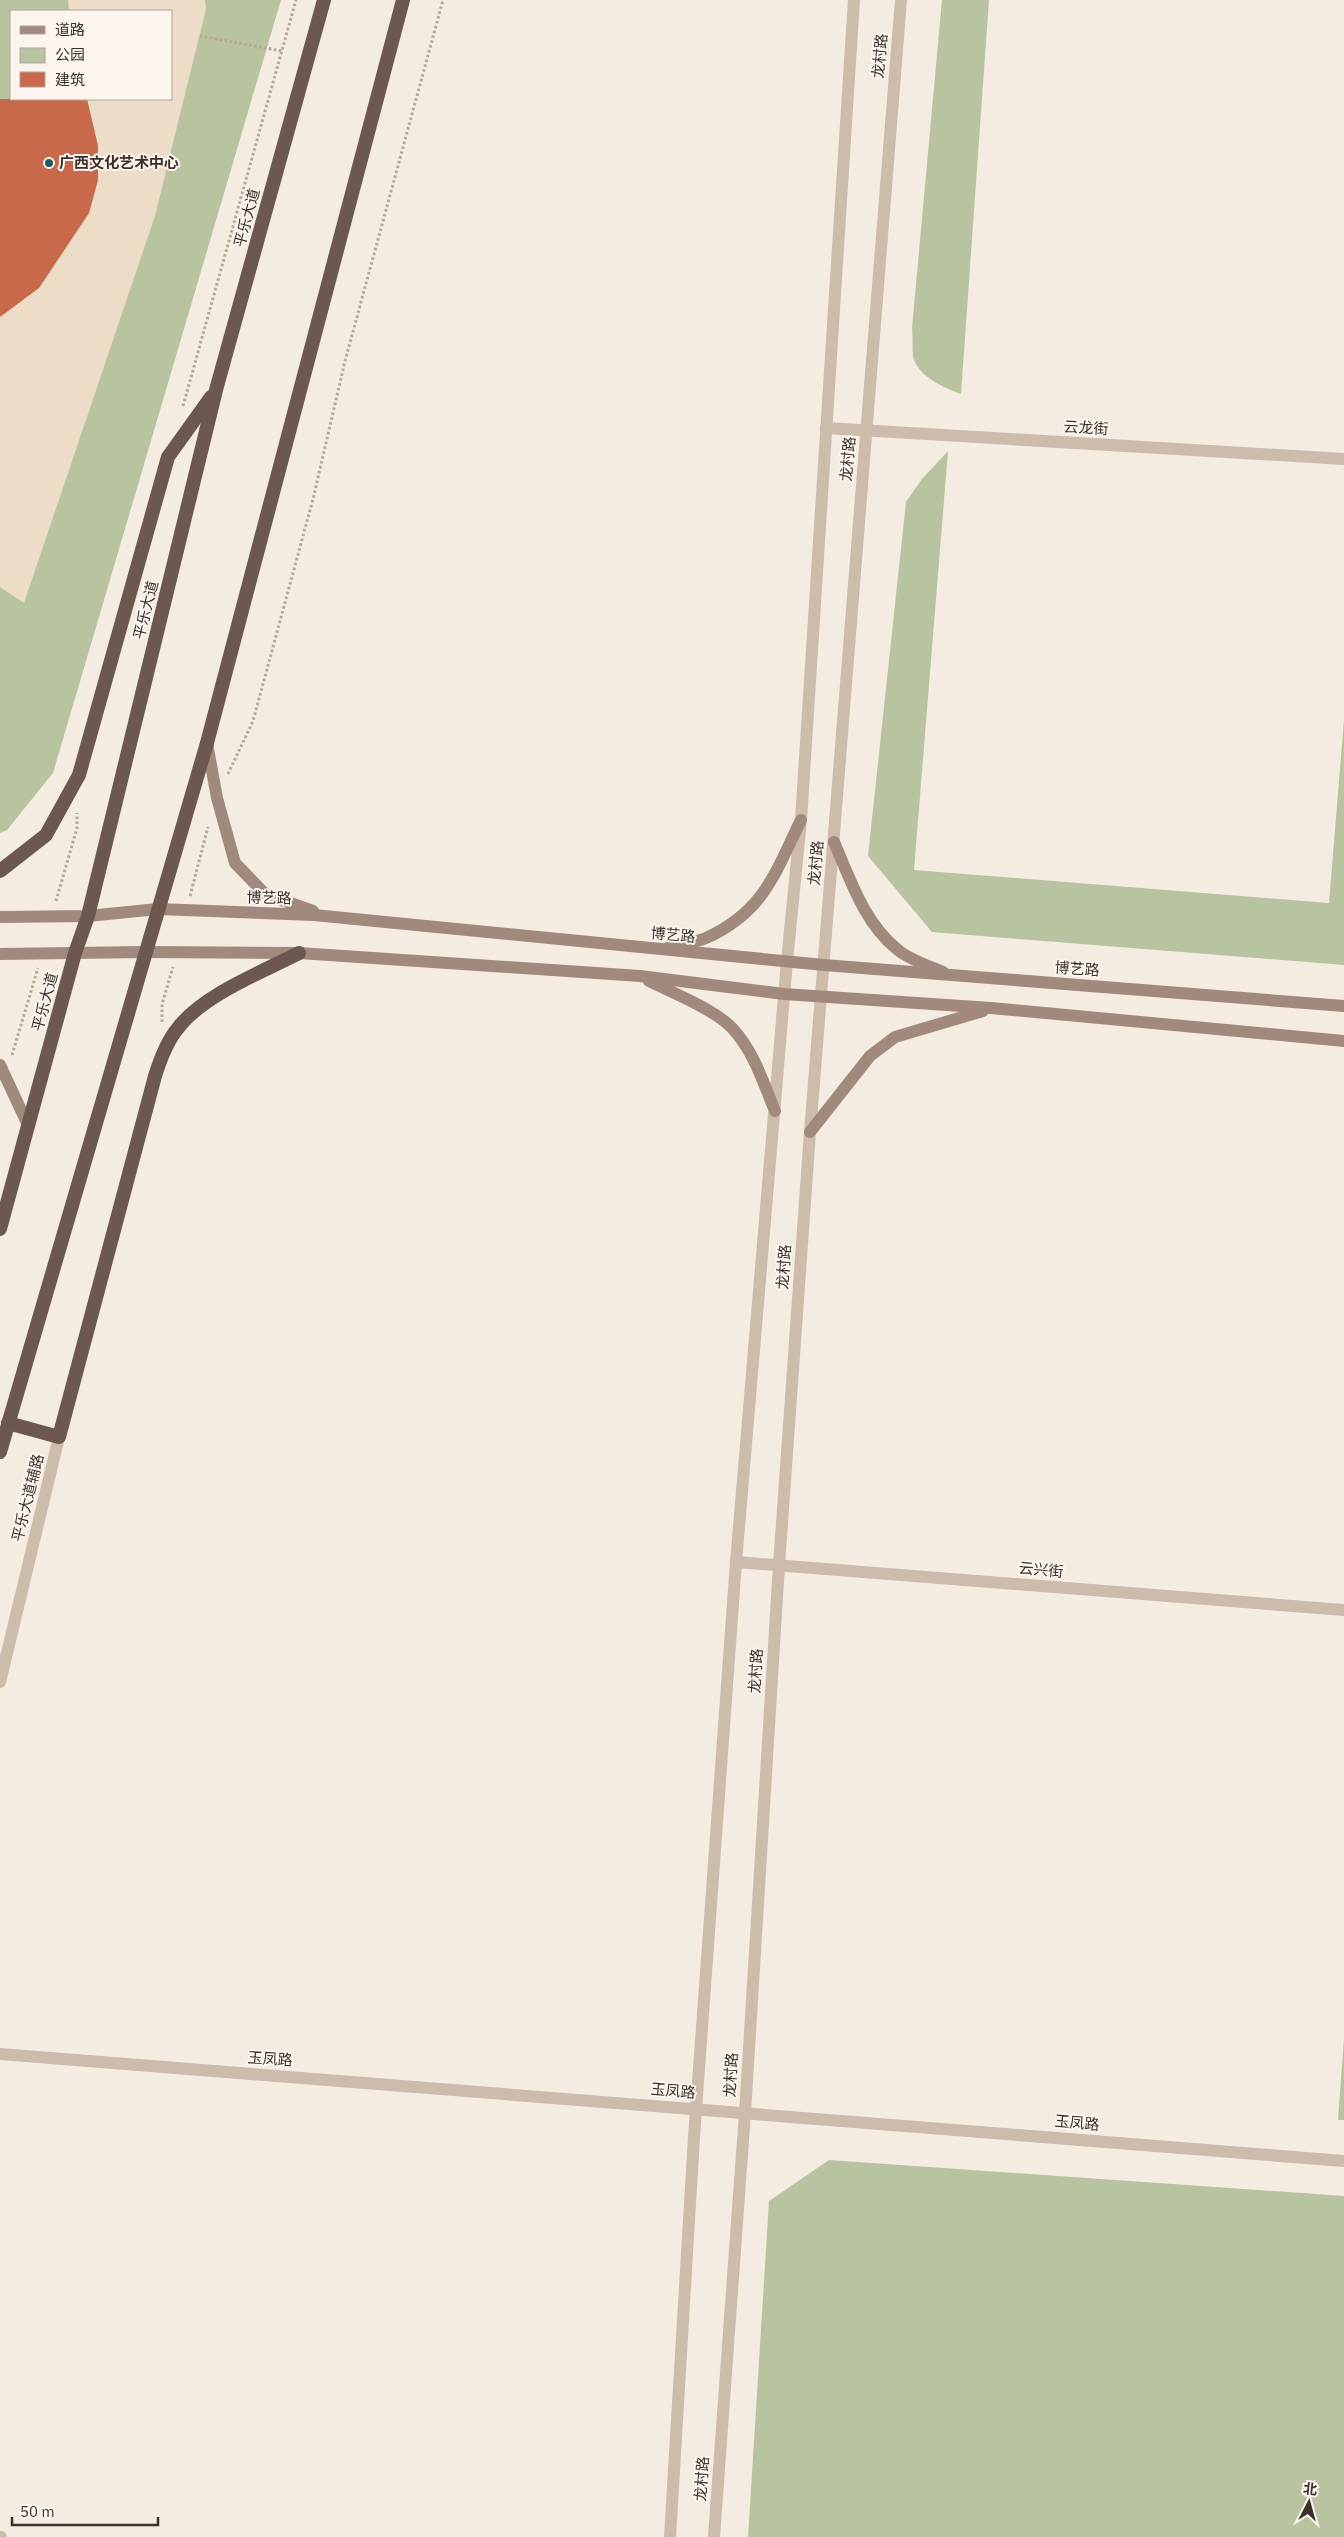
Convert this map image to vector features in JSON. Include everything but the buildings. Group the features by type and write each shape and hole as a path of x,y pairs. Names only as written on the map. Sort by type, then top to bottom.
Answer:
{"highway":[{"name":"平乐大道","path":"0,1229 76,953 88,916 216,390 324,0"},
{"path":"0,1452 207,743 403,0"},
{"path":"0,871 46,835 79,775 168,457 216,390"},
{"path":"8,1423 59,1437 162,1055 178,1027 212,998 299,953"}],"main road":[{"path":"207,743 217,798 235,863 265,894 327,916"},
{"path":"656,950 704,938 731,924 756,904 772,881 801,820"},
{"path":"834,842 856,894 875,929 899,952 950,975"},
{"name":"博艺路","path":"0,918 88,916 158,910 327,916 787,962 1344,1006"},
{"path":"0,954 145,952 176,954 299,953 640,976 784,994 991,1008 1344,1041"},
{"path":"640,976 702,1007 732,1028 755,1061 775,1111"},
{"path":"810,1132 870,1056 895,1037 991,1008"},
{"path":"0,1065 28,1125"}],"street":[{"name":"龙村路","path":"670,2537 696,2109 736,1562 784,994 801,820 854,0"},
{"name":"龙村路","path":"714,2537 746,2113 778,1565 810,1132 901,0"},
{"name":"云龙街","path":"826,428 867,432 1344,459"},
{"name":"平乐大道辅路","path":"0,1682 59,1437"},
{"name":"云兴街","path":"736,1562 1344,1610"},
{"name":"玉凤路","path":"0,2054 1344,2161"}],"path":[{"path":"181,413 296,0"},
{"path":"186,912 217,798 254,721 312,499 345,360 443,0"},
{"path":"200,36 282,51"},
{"path":"162,1055 162,1004 176,954"}],"green space":[{"path":"0,0 281,0 53,773 7,830 0,833"},
{"path":"942,0 989,0 961,394 939,385 925,375 920,370 913,356 912,328"},
{"path":"948,451 914,870 1329,903 1344,720 1344,965 932,932 868,856 906,502 922,479"},
{"path":"1344,2038 1344,2120 1338,2120"},
{"path":"829,2160 1344,2196 1344,2537 748,2537 769,2201"}],"shaded area":[{"path":"68,0 205,0 206,9 155,216 24,603 0,587 0,314 39,288 89,213 98,180 98,146 87,100 172,100 172,10 69,10"}],"place":[{"name":"广西文化艺术中心","path":"49,163"}]}
